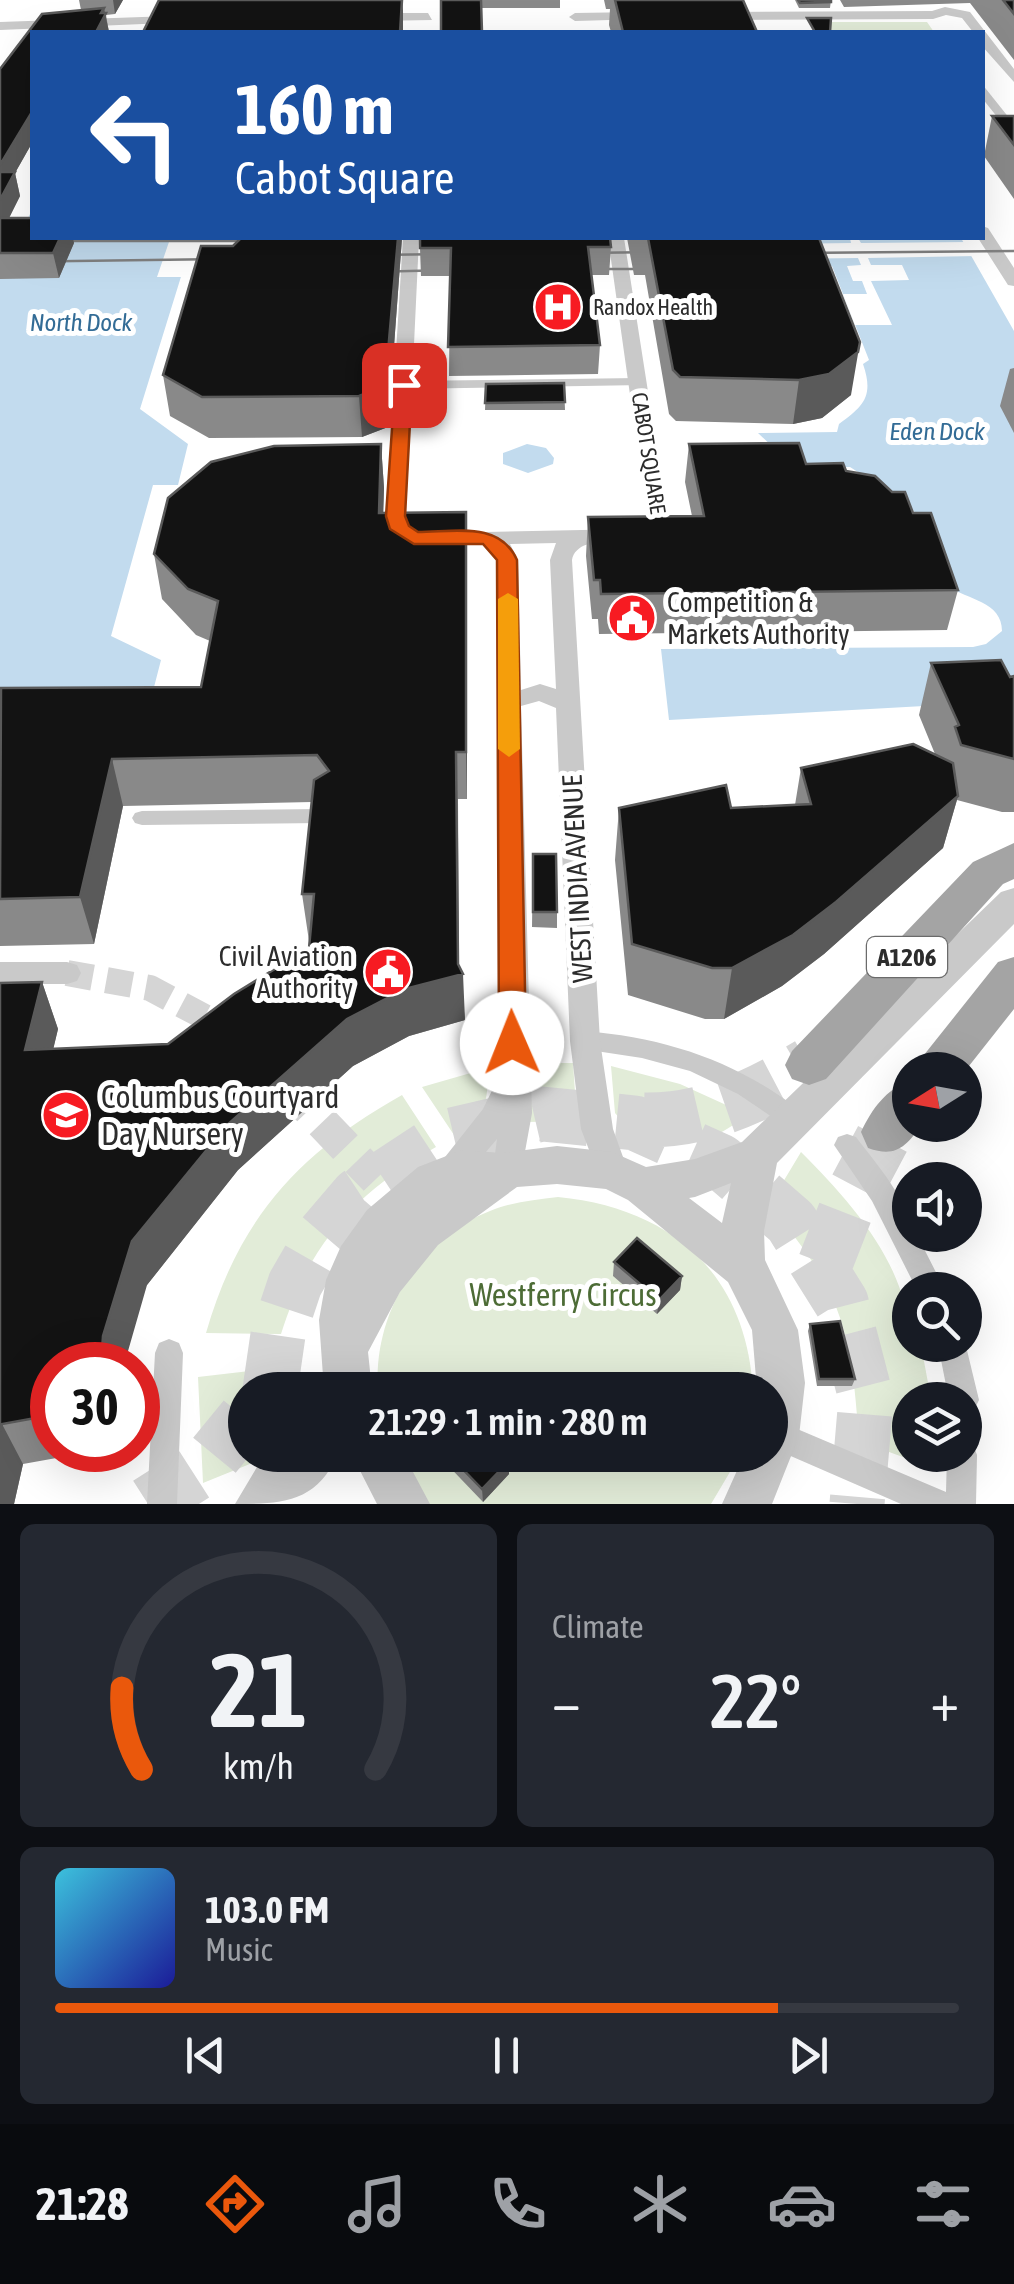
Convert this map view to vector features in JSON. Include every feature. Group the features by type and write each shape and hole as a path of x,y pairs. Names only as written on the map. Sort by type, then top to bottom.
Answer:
{"main road":[{"name":"A1206","path":"809,1065 988,873 1014,860"},
{"path":"952,1052 1014,976"}],"street":[{"path":"427,30 429,0"},
{"path":"572,0 578,30"},
{"path":"827,0 835,14"},
{"path":"698,16 933,16 946,12 966,15 977,30"},
{"path":"576,16 661,16"},
{"path":"933,16 943,30"},
{"path":"363,18 428,17"},
{"path":"0,23 167,19"},
{"path":"985,40 1014,78"},
{"path":"985,93 1014,137 994,140"},
{"path":"985,237 1014,281"},
{"path":"404,385 411,240"},
{"path":"616,240 638,382"},
{"name":"CABOT SQUARE","path":"638,382 659,526 635,534 575,538 414,538 400,529 396,516 404,385 638,382"},
{"path":"347,1367 384,1278 423,1231 506,1171 516,1114 512,1081 507,560 502,548 487,538"},
{"name":"WEST INDIA AVENUE","path":"575,538 564,547 560,560 585,1040 597,1129 627,1179"},
{"path":"510,701 540,692 568,704"},
{"path":"142,818 322,816"},
{"path":"450,1172 557,1165 627,1179 695,1178 757,1155 1010,909"},
{"path":"0,973 68,973"},
{"path":"585,1040 638,1046 706,1065 759,1092 793,1120"},
{"path":"347,1367 341,1316 356,1261 390,1216 450,1172 494,1119 512,1081"},
{"path":"881,1127 880,1193 922,1272"},
{"path":"757,1155 755,1177 740,1218 743,1267 774,1326 780,1372"},
{"path":"627,1179 743,1267"},
{"path":"162,1504 169,1352"},
{"path":"788,1453 936,1504"},
{"path":"260,1504 274,1484 290,1472"},
{"path":"386,1472 406,1504"},
{"path":"746,1504 760,1472"},
{"path":"960,1504 961,1472"}],"green space":[{"path":"826,22 927,22 933,30 828,30"},
{"path":"525,1063 573,1063 577,1121 527,1122"},
{"path":"611,1066 680,1084 746,1114 716,1135 698,1141 680,1143 645,1136 615,1113"},
{"path":"488,1068 479,1118 456,1138 422,1087"},
{"path":"402,1095 436,1147 381,1183 339,1224 306,1273 281,1334 206,1333 236,1255 278,1193 333,1140"},
{"path":"801,1152 858,1216 892,1272 892,1362 924,1362 928,1382 892,1382 892,1453 859,1441 853,1376 842,1322 819,1273 780,1219 783,1182"},
{"name":"Westferry Circus","path":"558,1197 599,1204 635,1215 668,1232 718,1280 735,1312 750,1372 378,1372 383,1334 392,1307 422,1260 464,1224 515,1203"},
{"path":"276,1368 276,1372 241,1372"},
{"path":"228,1374 230,1472 203,1483 198,1377"},
{"path":"405,1472 730,1472 711,1504 426,1504"}],"water":[{"name":"North Dock","path":"30,214 30,240 192,240 140,409 188,444 178,485 153,485 111,636 161,660 144,726 0,729 0,274"},
{"name":"Eden Dock","path":"815,240 962,240 1014,331 1014,701 669,720 661,649 973,647 986,644 1002,631 990,607 948,586 921,518 902,500 850,467 766,468 774,448 758,433 837,432 839,424 855,412 867,392 863,364 869,360 832,266 819,266"},
{"path":"527,444 546,448 554,458 553,464 528,473 503,464 503,453"}],"pier":[{"path":"170,240 198,240 186,277 157,277"},
{"path":"850,240 970,242 977,256 868,258 871,265 902,265 909,280 871,281 892,325 855,325 843,294 867,294 862,281 853,281 847,266 861,265 858,258 775,259 775,244 851,243"}],"building":[{"path":"159,0 402,0 400,30 144,30"},
{"path":"441,0 481,0 482,30 441,30"},
{"path":"615,0 743,0 756,30 622,30"},
{"path":"798,0 831,0 831,2 800,3"},
{"path":"1003,0 1014,0 1014,14"},
{"path":"104,8 101,13 106,13 97,30 30,30 30,115 0,165 0,69 42,14"},
{"path":"807,18 831,18 830,30 814,30"},
{"path":"992,116 1014,116 1014,145"},
{"path":"0,172 15,172 0,200"},
{"path":"0,218 30,218 30,240 59,240 53,253 0,253"},
{"path":"239,240 398,240 385,386 359,396 202,397 163,375 201,246 233,246"},
{"path":"420,240 610,240 611,247 588,247 600,345 448,347 451,248 420,248"},
{"path":"648,240 820,240 860,342 858,352 829,374 799,380 680,377 673,370"},
{"path":"564,383 565,402 485,403 486,384"},
{"path":"799,443 806,464 843,463 846,471 875,476 892,492 905,492 913,513 931,513 958,590 601,594 600,580 594,580 588,517 704,516 689,444"},
{"path":"381,444 379,513 466,512 466,752 456,752 458,964 463,974 405,989 347,1019 227,1125 132,1241 103,1342 30,1342 30,1419 2,1424 0,1431 0,983 42,982 25,1050 168,1044 234,994 309,948 314,894 302,894 314,780 329,771 317,755 112,759 80,897 0,899 1,688 201,687 218,601 188,589 154,554 168,498 211,462 274,446"},
{"path":"1001,660 1010,677 1014,676 1014,759 961,745 955,727 959,725 931,663"},
{"path":"913,744 953,763 958,796 793,935 732,968 712,968 632,944 619,808 726,785 731,808 811,804 801,768"},
{"path":"533,854 556,854 557,912 533,912"},
{"path":"637,1238 682,1276 659,1300 614,1262"},
{"path":"840,1321 855,1379 819,1379 810,1324"},
{"path":"466,1472 498,1472 482,1489"}],"tunnel":[{"path":"67,973 150,988 233,1032"},
{"path":"644,1120 710,1111 770,1087 809,1065"},
{"path":"286,1085 376,1179"},
{"path":"273,1372 278,1335 295,1284 322,1237 358,1195 448,1136 542,1114 635,1123 720,1161 791,1222 841,1302 866,1398 857,1504"},
{"path":"825,1264 850,1200 886,1132"},
{"path":"148,1504 204,1468 228,1439"}],"tram line":[{"path":"0,241 266,241"},
{"path":"799,253 1014,251"},
{"path":"584,253 659,252"},
{"path":"374,255 449,254"},
{"path":"0,262 224,259"},
{"path":"580,269 660,269"},
{"path":"370,272 450,270"}],"slow traffic":[{"path":"508,599 509,749"}],"place":[{"name":"Randox Health","path":"558,307"},
{"name":"Competition & Markets Authority","path":"632,618"},
{"name":"Civil Aviation Authority","path":"388,972"},
{"name":"Columbus Courtyard Day Nursery","path":"66,1115"}],"route":[{"path":"404,385 396,516 400,529 414,538 487,538 502,548 507,560 512,1043"}]}
